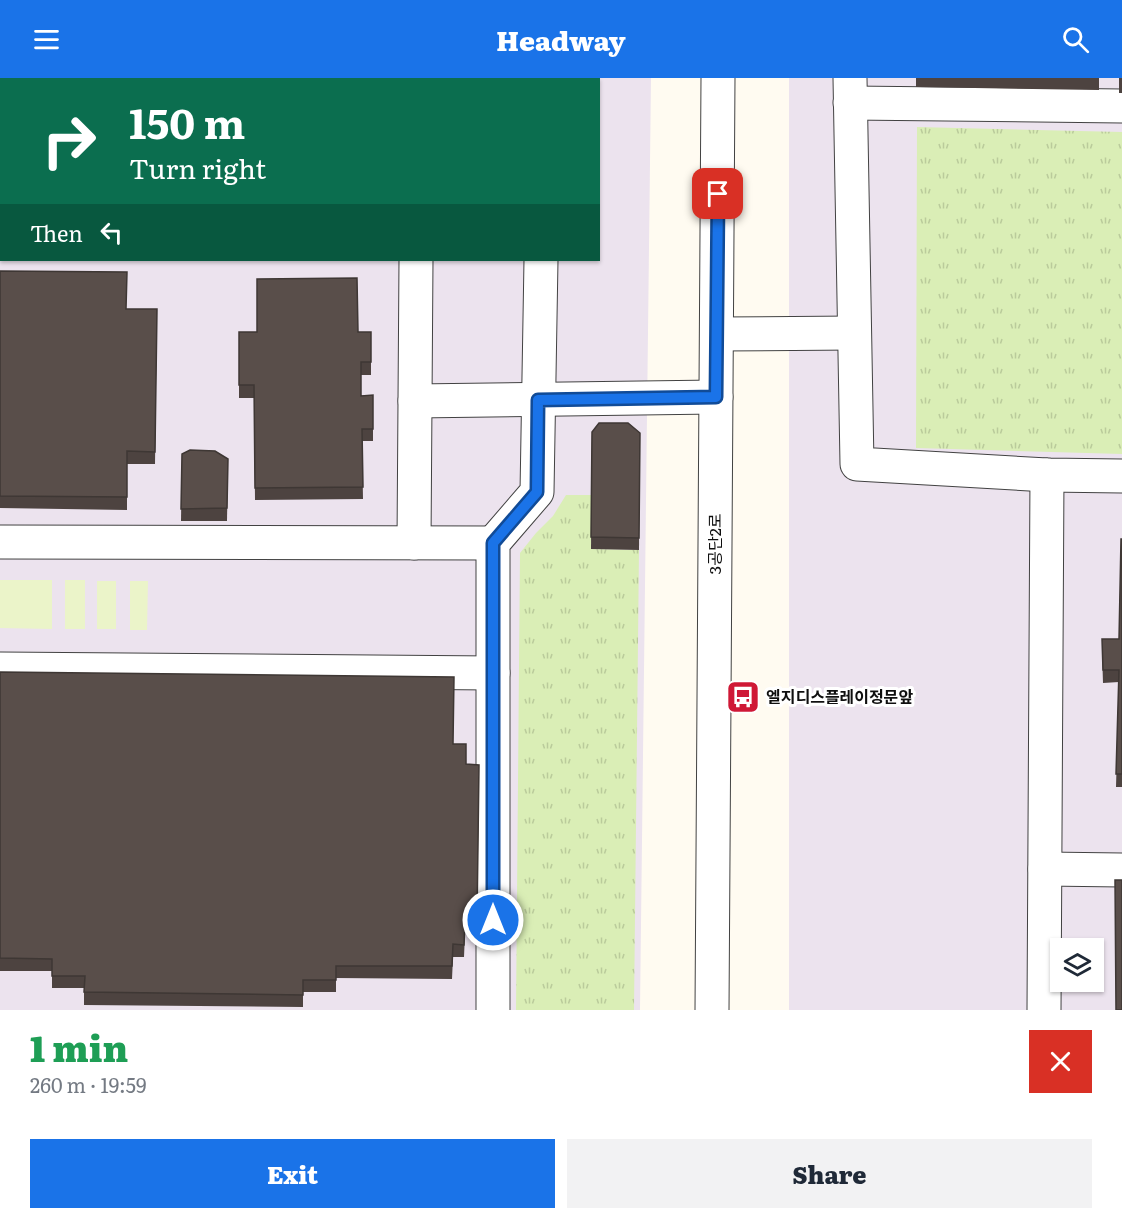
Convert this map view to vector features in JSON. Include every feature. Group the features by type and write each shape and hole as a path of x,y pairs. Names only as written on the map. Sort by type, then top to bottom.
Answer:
{"street":[{"name":"3공단2로","path":"712,1010 718,78"},
{"path":"1122,106 850,91 857,464 1047,476 1122,476"},
{"path":"414,543 416,261"},
{"path":"494,1010 493,543 537,492 541,261"},
{"path":"717,334 854,333"},
{"path":"415,401 716,397"},
{"path":"1044,1010 1047,476"},
{"path":"0,542 493,543"},
{"path":"0,669 493,674"},
{"path":"1045,869 1122,870"}],"shaded area":[{"path":"600,78 651,78 640,1010 0,1010 0,261 600,261"},
{"path":"789,78 1122,78 1122,1010 789,1010"}],"green space":[{"path":"917,127 1122,132 1122,454 916,448"},
{"path":"566,495 591,495 591,549 639,550 634,1010 516,1010 520,553 553,516"},
{"path":"0,580 52,580 52,629 0,628"},
{"path":"65,580 85,580 85,629 65,629"},
{"path":"97,581 116,581 116,629 97,629"},
{"path":"130,581 148,581 147,630 130,630"}],"building":[{"path":"0,271 127,272 126,309 157,309 155,452 127,451 127,497 0,496"},
{"path":"357,278 358,332 371,332 371,362 361,362 361,396 373,395 373,429 362,429 363,487 255,488 254,385 239,385 239,332 257,332 257,279"},
{"path":"599,423 628,423 640,433 639,538 591,537 592,432"},
{"path":"190,450 215,451 228,459 227,508 181,509 182,454"},
{"path":"1121,539 1122,774 1116,774 1119,670 1103,670 1102,639 1119,639"},
{"path":"0,672 454,677 453,744 466,744 466,764 479,765 477,921 465,921 464,945 453,944 452,966 336,966 336,980 303,980 303,995 84,992 85,976 52,976 52,959 0,958"},
{"path":"1115,880 1122,880 1122,1010 1116,1010"}],"place":[{"name":"엘지디스플레이정문앞","path":"743,697"}],"route":[{"path":"493,920 493,543 537,492 538,400 716,397 718,194"}]}
